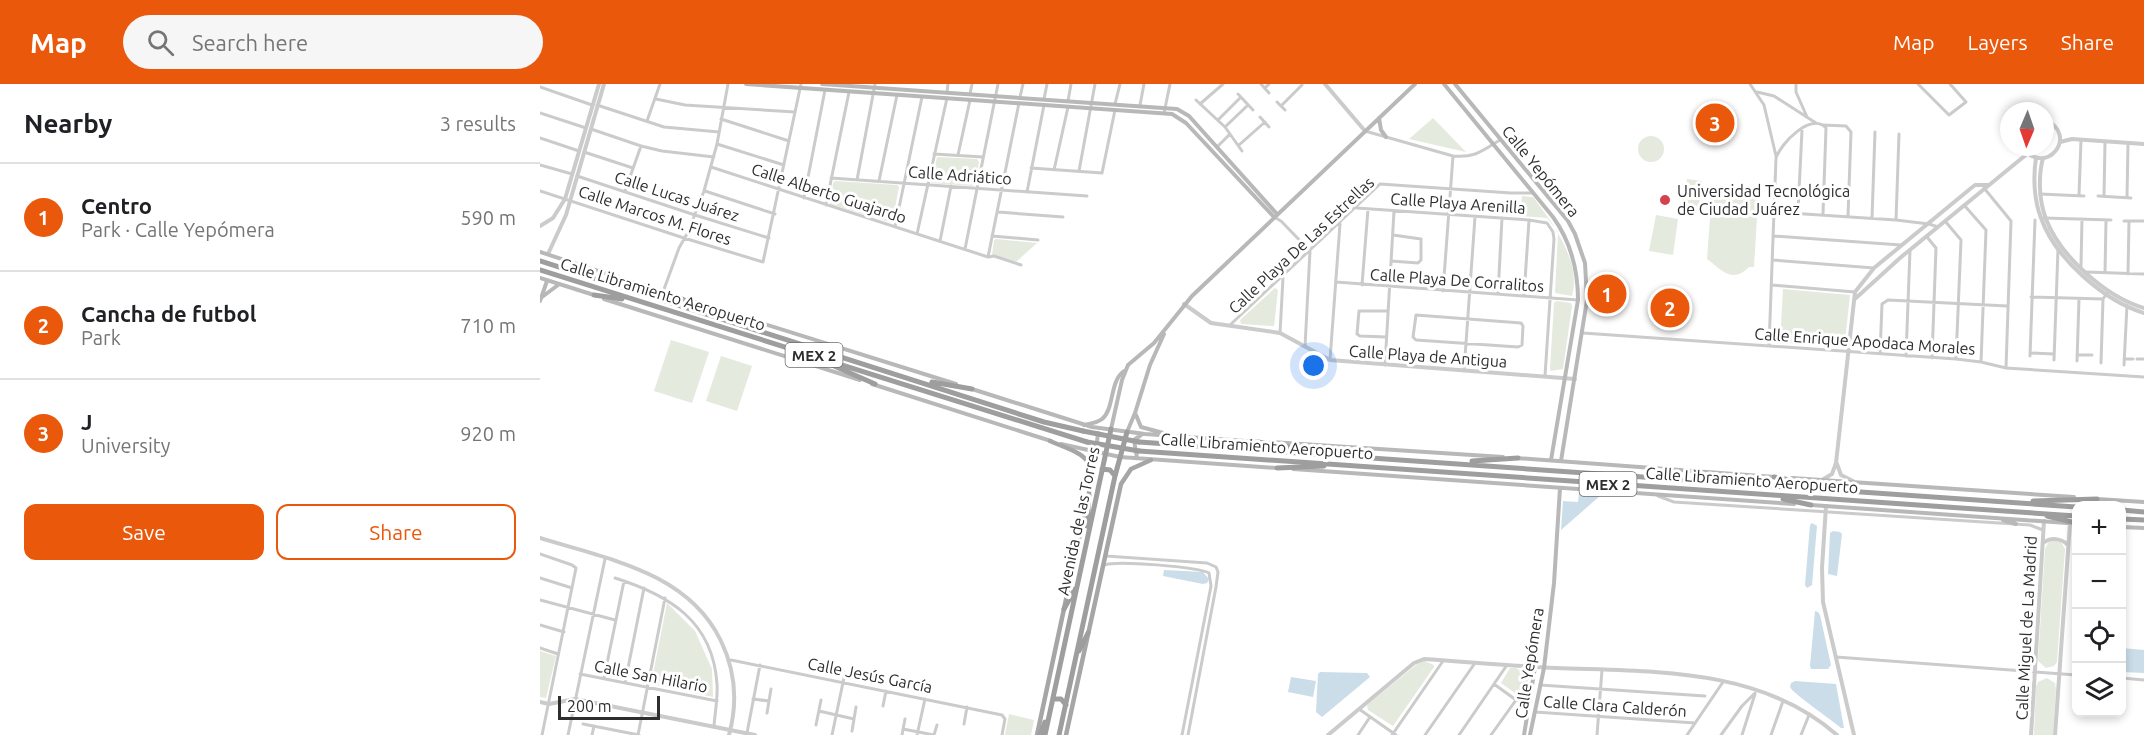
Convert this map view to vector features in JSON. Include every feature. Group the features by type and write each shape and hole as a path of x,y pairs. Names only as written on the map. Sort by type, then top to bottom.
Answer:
{"highway":[{"name":"Calle Libramiento Aeropuerto","path":"540,261 1044,422 1083,428 1139,442 2072,507"},
{"name":"Calle Libramiento Aeropuerto","path":"540,270 1087,442 1139,451 2072,516"},
{"path":"594,296 635,300"},
{"path":"676,296 724,320"},
{"path":"798,350 875,384"},
{"path":"911,378 972,389"},
{"name":"Avenida de las Torres","path":"1045,735 1111,429"},
{"name":"Avenida de las Torres","path":"1059,735 1115,476 1127,432"},
{"path":"1258,442 1330,454"},
{"path":"1449,462 1518,458"},
{"path":"1277,468 1333,464"},
{"path":"1102,469 1110,470 1115,476"},
{"path":"1774,477 1853,492"},
{"path":"1749,494 1811,505"},
{"path":"1085,546 1089,495"},
{"path":"2015,502 2097,499"},
{"path":"2126,510 2144,512"},
{"path":"2031,513 2072,523"},
{"path":"2126,519 2144,520"},
{"path":"1099,549 1106,556"},
{"path":"1064,609 1078,585"},
{"path":"1076,658 1088,633"},
{"path":"1058,676 1063,681 1071,681"},
{"path":"1053,699 1061,699 1066,705"},
{"path":"1038,735 1050,712"}],"main road":[{"path":"747,84 1164,113 1177,116 1276,215"},
{"path":"824,84 1177,109 1184,112 1217,147 1276,215"},
{"name":"Avenida de las Torres","path":"1111,429 1125,370 1131,362 1150,347 1184,304 1415,84"},
{"name":"Calle Yepómera","path":"1444,84 1559,225 1569,245 1577,274 1578,300 1551,460"},
{"name":"Calle Yepómera","path":"1455,84 1559,209 1575,234 1585,263 1587,288 1583,333 1561,461"},
{"path":"1379,118 1381,130 1386,137"},
{"path":"540,252 972,389 1083,428 2144,502"},
{"path":"540,280 1050,441 1106,455 1150,460 2072,523"},
{"path":"541,299 547,281"},
{"path":"541,299 558,285"},
{"name":"Avenida de las Torres","path":"1127,432 1166,328"},
{"path":"1083,428 1103,418 1117,379 1125,370"},
{"path":"1135,413 1141,427 1173,436"},
{"path":"1091,452 1098,435 1092,428"},
{"path":"1137,458 1134,440 1145,434"},
{"name":"Avenida de las Torres","path":"1038,735 1092,474 1087,460 1081,455 1050,441"},
{"name":"Avenida de las Torres","path":"1066,735 1124,478 1136,466 1150,460"},
{"name":"Calle Yepómera","path":"1530,735 1544,668 1554,583 1560,488"},
{"path":"1991,517 2016,524"},
{"path":"2126,527 2144,528"},
{"name":"Calle Yepómera","path":"1524,735 1535,667"}],"street":[{"path":"548,254 563,223 567,199 599,84"},
{"path":"595,105 604,84"},
{"path":"647,121 660,84"},
{"path":"663,292 679,248 705,191 717,144 728,84"},
{"path":"922,91 924,84"},
{"path":"947,92 948,84"},
{"path":"970,94 972,84"},
{"path":"965,249 998,84"},
{"path":"1020,97 1023,84"},
{"path":"1044,99 1047,84"},
{"path":"1068,100 1071,84"},
{"path":"1079,171 1095,84"},
{"path":"1115,104 1120,84"},
{"path":"1140,105 1144,84"},
{"path":"1164,113 1170,84"},
{"path":"1200,104 1222,84"},
{"path":"1261,84 1269,93"},
{"path":"1265,88 1269,84"},
{"path":"1325,84 1365,131 1453,156 1471,156 1500,140"},
{"path":"1750,84 1764,105 1776,158 1769,346"},
{"path":"1796,84 1796,92 1808,118"},
{"path":"1918,84 1949,115 1966,102 1950,84"},
{"path":"1281,106 1301,85 1307,90"},
{"path":"770,238 801,86"},
{"path":"857,180 874,86"},
{"path":"540,87 664,126 719,132"},
{"path":"804,198 825,90"},
{"path":"826,205 849,92"},
{"path":"1757,92 1774,96 1815,123 1849,128 1851,132 1848,216"},
{"path":"879,181 897,95"},
{"path":"1218,120 1240,96 1252,110"},
{"path":"895,227 922,97"},
{"path":"917,234 946,98"},
{"path":"656,99 685,105 795,112"},
{"path":"958,155 970,100"},
{"path":"1196,100 1225,127 1242,151"},
{"path":"1277,102 1285,110"},
{"path":"988,257 1019,104"},
{"path":"1027,192 1044,105"},
{"path":"1225,127 1248,105"},
{"path":"1054,170 1068,107"},
{"path":"1031,168 1102,173 1115,110"},
{"path":"540,113 641,146 676,154 714,156"},
{"path":"1260,117 1269,127"},
{"path":"721,119 789,141"},
{"path":"1239,145 1265,122"},
{"path":"1776,158 1781,148 1802,129 1815,123"},
{"path":"2032,156 2043,158 2054,153 2060,142 2060,133 2054,124"},
{"path":"1822,125 1826,128 1823,214"},
{"path":"1798,212 1802,129"},
{"path":"1872,218 1875,132"},
{"path":"1217,147 1230,134"},
{"path":"1896,220 1899,134"},
{"path":"540,138 633,168"},
{"path":"2060,142 2072,139 2144,144"},
{"path":"2079,195 2081,140"},
{"path":"2104,196 2105,142"},
{"path":"2098,196 2129,198 2128,143"},
{"path":"717,144 784,165"},
{"path":"625,191 641,146"},
{"path":"934,154 983,157"},
{"path":"1443,291 1453,156"},
{"path":"1772,285 1858,292 1927,237 1985,186 2008,171 2025,156"},
{"path":"2036,158 2038,194 2043,218 2060,247 2079,272 2105,295 2144,313"},
{"path":"2038,194 2043,158"},
{"name":"Calle Lucas Juárez","path":"540,165 770,238"},
{"name":"Calle Alberto Guajardo","path":"711,167 988,257 994,256 1021,265"},
{"name":"Calle Adriático","path":"831,178 1086,196"},
{"name":"Calle Playa De Las Estrellas","path":"1229,327 1382,184 1534,193"},
{"path":"1822,480 1832,474 1836,463 1858,292 1874,268 1975,185 1985,186 2011,220 2006,368"},
{"path":"940,241 951,186"},
{"name":"Calle Marcos M. Flores","path":"540,191 764,262 770,238"},
{"path":"705,191 775,214"},
{"path":"2038,194 2084,196"},
{"path":"540,226 553,218 567,199"},
{"path":"1964,205 1986,230 1981,362"},
{"name":"Calle Playa Arenilla","path":"1357,208 1547,223 1553,232 1545,376"},
{"path":"1362,285 1368,209"},
{"path":"1385,365 1394,210"},
{"path":"998,212 1064,217"},
{"path":"1774,212 1896,220 1938,227"},
{"path":"1276,215 1310,251 1305,347"},
{"path":"1464,370 1475,217"},
{"path":"1498,294 1502,218"},
{"path":"2043,218 2111,220"},
{"path":"2081,266 2082,219"},
{"path":"1524,296 1528,220"},
{"path":"2035,220 2030,354 2054,354"},
{"path":"2105,273 2106,220"},
{"path":"1945,221 1961,238 1956,359"},
{"path":"2124,221 2144,221"},
{"path":"2128,274 2129,221"},
{"path":"1330,360 1340,223"},
{"path":"1391,261 1419,263 1421,239 1393,235"},
{"path":"992,236 1038,240"},
{"path":"1773,236 1903,246"},
{"path":"1927,237 1936,248 1932,358"},
{"path":"2060,247 2081,266 2105,295 2101,363"},
{"path":"2054,360 2060,247"},
{"path":"1906,356 1910,250"},
{"path":"1895,252 1900,258"},
{"path":"1773,260 1874,268"},
{"path":"2086,272 2144,274"},
{"path":"1280,333 1283,276"},
{"name":"Calle Playa De Corralitos","path":"1335,282 1578,300"},
{"path":"2031,297 2079,299 2105,295"},
{"path":"2077,361 2079,299"},
{"path":"1880,354 1882,304 1888,300 2007,306"},
{"name":"Calle Playa de Antigua","path":"1184,304 1204,320 1219,326 1280,333 1330,360 1576,379"},
{"path":"2127,306 2144,308"},
{"path":"2124,365 2127,306"},
{"path":"1386,337 1358,334 1359,310 1388,311"},
{"path":"1416,315 1468,318 1521,322 1522,343 1518,347 1414,340 1414,317 1416,315"},
{"name":"Calle Enrique Apodaca Morales","path":"1583,333 1956,359 2006,368 2144,377"},
{"path":"2077,355 2092,356"},
{"path":"2124,358 2144,359"},
{"path":"1836,463 1841,475 1855,482"},
{"path":"1657,495 1674,501 2030,525 2043,530"},
{"path":"1826,506 1821,585 1823,602 1853,734"},
{"name":"Calle Miguel de La Madrid","path":"2031,735 2044,522"},
{"path":"2055,735 2069,546 2072,532"},
{"path":"540,538 640,570 663,580 689,598 709,619 730,660 735,699 730,732"},
{"path":"2043,543 2056,539 2069,546"},
{"path":"540,554 576,567 542,735"},
{"path":"1106,556 1207,563 1216,567 1218,572 1216,587 1188,735"},
{"path":"568,735 605,559"},
{"path":"1104,565 1114,563 1197,569 1209,573"},
{"path":"1209,573 1216,567"},
{"path":"1182,735 1210,586 1209,573"},
{"path":"540,578 573,588"},
{"path":"615,578 665,597 687,616 709,650 717,685 714,726"},
{"path":"604,678 624,580"},
{"path":"625,683 644,588"},
{"path":"583,724 638,735 665,597"},
{"path":"540,600 615,620"},
{"path":"540,625 564,632"},
{"path":"540,648 559,654"},
{"path":"1836,657 2072,675"},
{"name":"Calle Jesús García","path":"730,660 1004,716 1002,735"},
{"path":"1328,735 1419,660 1698,676 1724,680 1783,699 1809,713 1837,735"},
{"path":"1359,709 1394,734 1443,661"},
{"path":"1425,735 1475,663"},
{"path":"747,733 760,665"},
{"path":"1459,735 1507,665"},
{"path":"1597,735 1602,670"},
{"path":"832,735 844,673"},
{"name":"Calle San Hilario","path":"580,674 717,701"},
{"path":"2126,678 2144,680"},
{"path":"1687,735 1724,680"},
{"name":"Calle Clara Calderón","path":"1494,684 1516,700 1529,702"},
{"path":"1540,685 1705,696"},
{"path":"767,712 771,689"},
{"path":"883,706 886,691"},
{"path":"1721,735 1756,691"},
{"path":"1742,735 1756,691"},
{"path":"540,702 549,704 575,699 714,726 730,732 755,735"},
{"path":"753,699 769,701"},
{"path":"917,733 925,699"},
{"path":"1771,735 1783,699"},
{"path":"816,725 821,700"},
{"path":"1491,735 1516,700"},
{"path":"852,731 856,707"},
{"path":"964,724 967,707"},
{"path":"819,711 854,719"},
{"name":"Calle Clara Calderón","path":"1533,712 1695,723"},
{"path":"1801,735 1809,713"},
{"path":"1358,735 1370,717"},
{"path":"902,735 905,719"},
{"path":"903,729 934,735 937,725"},
{"path":"592,735 594,726"}],"shaded area":[{"path":"1433,118 1466,152 1409,139"},
{"path":"1651,136 1660,140 1664,149 1660,158 1651,162 1642,158 1638,149 1642,140"},
{"path":"937,157 977,159 979,162 975,184 973,186 931,183"},
{"path":"1687,179 1702,181 1699,206 1683,204"},
{"path":"835,181 897,185 899,187 892,223 830,204"},
{"path":"1731,186 1745,188 1758,200 1754,267 1749,267 1737,275 1726,273 1707,259 1712,192 1717,193"},
{"path":"1522,196 1533,197 1555,228 1547,218 1520,216"},
{"path":"1656,215 1678,219 1673,255 1649,251"},
{"path":"1558,233 1573,270 1572,296 1555,293"},
{"path":"996,239 1037,243 1016,262 992,255"},
{"path":"1275,288 1278,290 1274,326 1241,324 1240,320"},
{"path":"1783,289 1850,295 1845,341 1838,346 1780,342"},
{"path":"1656,297 1685,301 1684,317 1654,315"},
{"path":"1556,301 1571,303 1572,306 1563,369 1551,371 1554,303"},
{"path":"671,340 709,352 692,403 654,391"},
{"path":"721,356 752,366 737,411 706,401"},
{"path":"2055,540 2061,542 2065,549 2057,662 2054,666 2046,668 2038,661 2045,549 2048,543"},
{"path":"667,603 695,631 712,669 713,697 651,684"},
{"path":"540,651 556,656 546,698 540,697"},
{"path":"1422,660 1434,667 1393,726 1368,710 1367,705"},
{"path":"1510,668 1516,668 1527,675 1528,683 1523,683 1521,688 1527,690 1525,697 1522,698 1501,683"},
{"path":"2047,678 2055,683 2056,689 2053,735 2034,735 2036,687 2038,682"},
{"path":"1009,714 1034,720 1031,735 1005,735"}],"water":[{"path":"1579,493 1601,495 1561,530 1563,501 1578,502"},
{"path":"1812,523 1817,526 1812,585 1807,588 1805,585"},
{"path":"1833,531 1842,534 1837,576 1828,574 1830,533"},
{"path":"1164,570 1203,572 1209,579 1203,584 1163,576"},
{"path":"1815,611 1820,615 1831,665 1828,669 1811,669 1810,666"},
{"path":"2126,648 2144,650 2144,673 2126,672"},
{"path":"1320,672 1367,673 1370,677 1322,717 1316,712"},
{"path":"1291,677 1316,681 1313,697 1288,692"},
{"path":"1795,681 1836,684 1844,728 1792,690 1791,683"}],"place":[{"name":"J","path":"1715,123"},
{"name":"Universidad Tecnológica de Ciudad Juárez","path":"1665,200"},
{"name":"Centro","path":"1607,294"},
{"name":"Cancha de futbol","path":"1670,308"}]}
